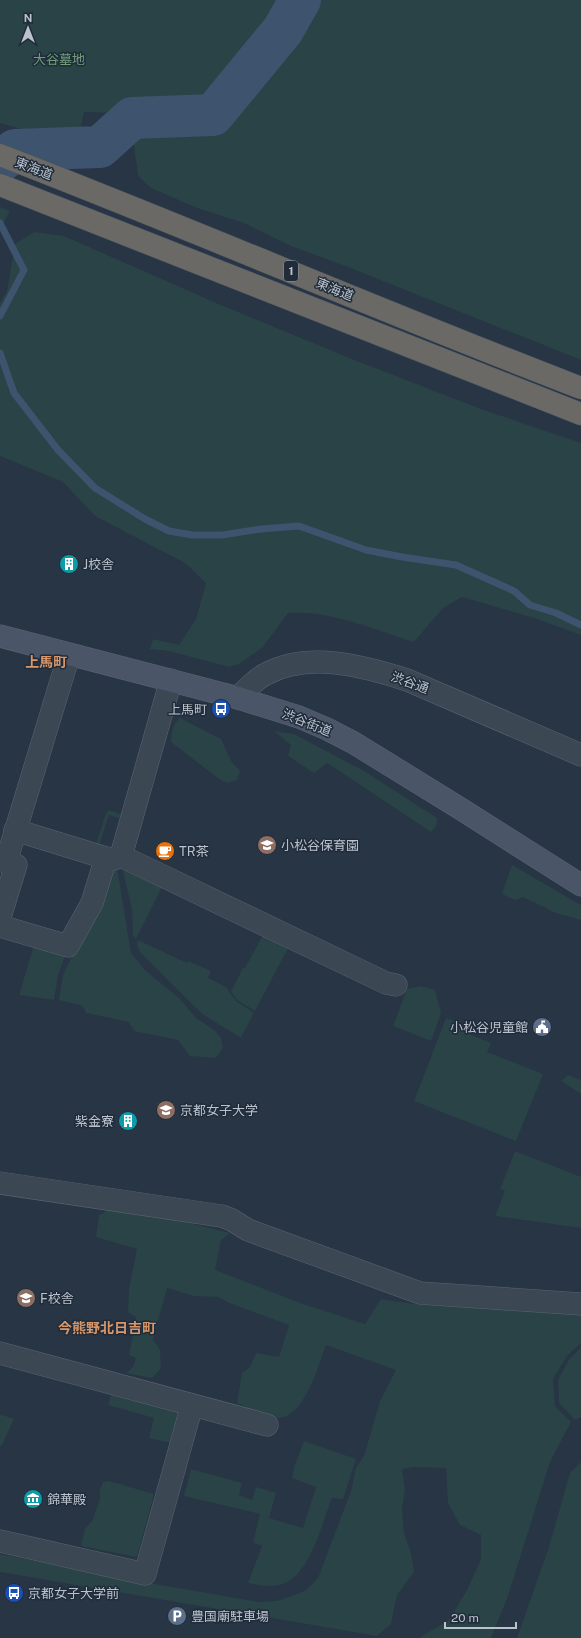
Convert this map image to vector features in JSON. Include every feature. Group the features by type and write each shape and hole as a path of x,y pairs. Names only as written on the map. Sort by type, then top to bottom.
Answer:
{"highway":[{"name":"東海道","path":"0,155 142,210 498,356 581,388"},
{"name":"東海道","path":"0,185 581,414"}],"main road":[{"name":"渋谷街道","path":"0,636 238,698 298,717 354,743 581,885"}],"street":[{"path":"0,917 16,865 3,861 15,830 38,754 46,736 69,655"},
{"name":"渋谷通","path":"238,698 264,674 283,666 303,663 325,663 358,666 407,680 581,755"},
{"path":"0,926 68,946 92,902 113,857 171,680"},
{"path":"15,830 113,857 386,983 396,985"},
{"path":"0,1183 222,1216 232,1220 248,1230 420,1293 581,1304"},
{"path":"0,1353 267,1425"},
{"path":"0,1541 145,1574 192,1405"}],"green space":[{"name":"大谷墓地","path":"0,0 581,0 581,360 343,265 293,247 244,223 197,208 151,188 138,176 133,138 142,122 153,114 84,112 77,145 0,123"},
{"path":"0,207 10,211 0,230"},
{"path":"34,232 64,236 221,305 347,357 481,409 581,443 581,635 537,619 462,597 443,608 414,642 336,618 304,613 288,613 263,647 239,664 229,667 169,651 150,649 153,639 179,645 196,619 206,583 185,563 95,516 63,482 0,456 0,303 7,291 15,244"},
{"path":"180,718 221,739 231,761 240,771 237,780 227,783 219,779 171,742 173,728 175,723"},
{"path":"274,731 294,734 364,771 437,818 436,826 431,832 327,763 314,773 288,756 291,745"},
{"path":"109,810 125,816 124,820 109,815 99,845 95,848 106,813"},
{"path":"512,865 581,905 581,920 556,913 523,897 515,900 502,894"},
{"path":"117,867 131,953 145,970 180,999 196,1018 214,1030 221,1038 223,1048 216,1058 190,1056 178,1040 134,1031 129,1022 86,1013 83,1006 59,1000 63,975 108,874"},
{"path":"125,869 163,885 136,939 133,935 132,910 123,870"},
{"path":"263,935 288,948 255,1011 237,1000 231,991"},
{"path":"138,940 187,963 188,961 211,971 208,978 226,987 236,1001 254,1013 241,1038 202,1014 140,952 137,945"},
{"path":"35,942 67,951 58,975 54,1000 19,995"},
{"path":"421,986 435,990 441,1013 431,1041 393,1026 407,989"},
{"path":"446,1018 468,1027 466,1033 491,1043 487,1052 543,1074 516,1141 414,1101"},
{"path":"568,1075 581,1080 581,1094 561,1081"},
{"path":"515,1151 581,1177 581,1228 495,1216 505,1191 500,1189"},
{"path":"108,1210 169,1218 230,1233 221,1240 215,1270 303,1304 365,1324 381,1299 414,1304 581,1312 581,1343 567,1356 553,1379 555,1406 571,1422 550,1462 508,1596 491,1638 419,1638 449,1620 467,1590 481,1559 481,1535 460,1525 448,1503 446,1468 415,1467 402,1469 405,1490 402,1509 404,1533 411,1553 414,1572 397,1595 391,1624 377,1636 0,1572 0,1554 144,1582 259,1602 277,1601 306,1590 318,1578 351,1491 356,1468 364,1456 380,1401 396,1370 326,1345 314,1378 302,1402 294,1411 285,1417 274,1418 265,1416 237,1403 242,1373 250,1367 256,1353 279,1357 289,1325 229,1303 218,1297 194,1296 167,1288 153,1339 160,1350 161,1368 152,1378 126,1373 133,1367 136,1358 129,1355 136,1317 128,1312 129,1289 137,1249 96,1237 99,1215"},
{"path":"581,1348 581,1417 575,1420 559,1403 558,1380 570,1358"},
{"path":"112,1391 180,1411 170,1443 149,1438 154,1418 108,1405"},
{"path":"0,1414 14,1419 2,1445 0,1445"},
{"path":"304,1441 356,1459 343,1499 332,1498 310,1556 296,1576 288,1582 273,1586 248,1583 262,1546 253,1543 260,1514 184,1496 191,1469 242,1483 239,1495 252,1500 256,1487 276,1493 269,1518 303,1528 316,1487 292,1478 294,1467"},
{"path":"581,1462 581,1638 517,1638 548,1550 570,1473"},
{"path":"109,1481 154,1494 137,1557 81,1546 85,1528 92,1521 100,1499 100,1490 103,1482"}],"waterway":[{"path":"0,162 15,150 100,147 132,118 213,115 283,30 300,0"},
{"path":"0,223 24,270 0,316"},
{"path":"0,353 14,393 58,450 95,488 145,519 169,531 192,535 222,535 261,529 299,526 366,550 456,565 514,591 530,605 556,613 581,625"}],"place":[{"name":"J校舎","path":"69,564"},
{"name":"上馬町","path":"221,709"},
{"name":"小松谷保育園","path":"267,845"},
{"name":"TR茶","path":"165,851"},
{"name":"小松谷児童館","path":"542,1027"},
{"name":"京都女子大学","path":"166,1110"},
{"name":"紫金寮","path":"128,1121"},
{"name":"F校舎","path":"26,1298"},
{"name":"錦華殿","path":"33,1499"},
{"name":"京都女子大学前","path":"14,1593"},
{"name":"豊国廟駐車場","path":"177,1616"}],"district":[{"name":"上馬町","path":"46,662"},
{"name":"今熊野北日吉町","path":"107,1328"}]}
